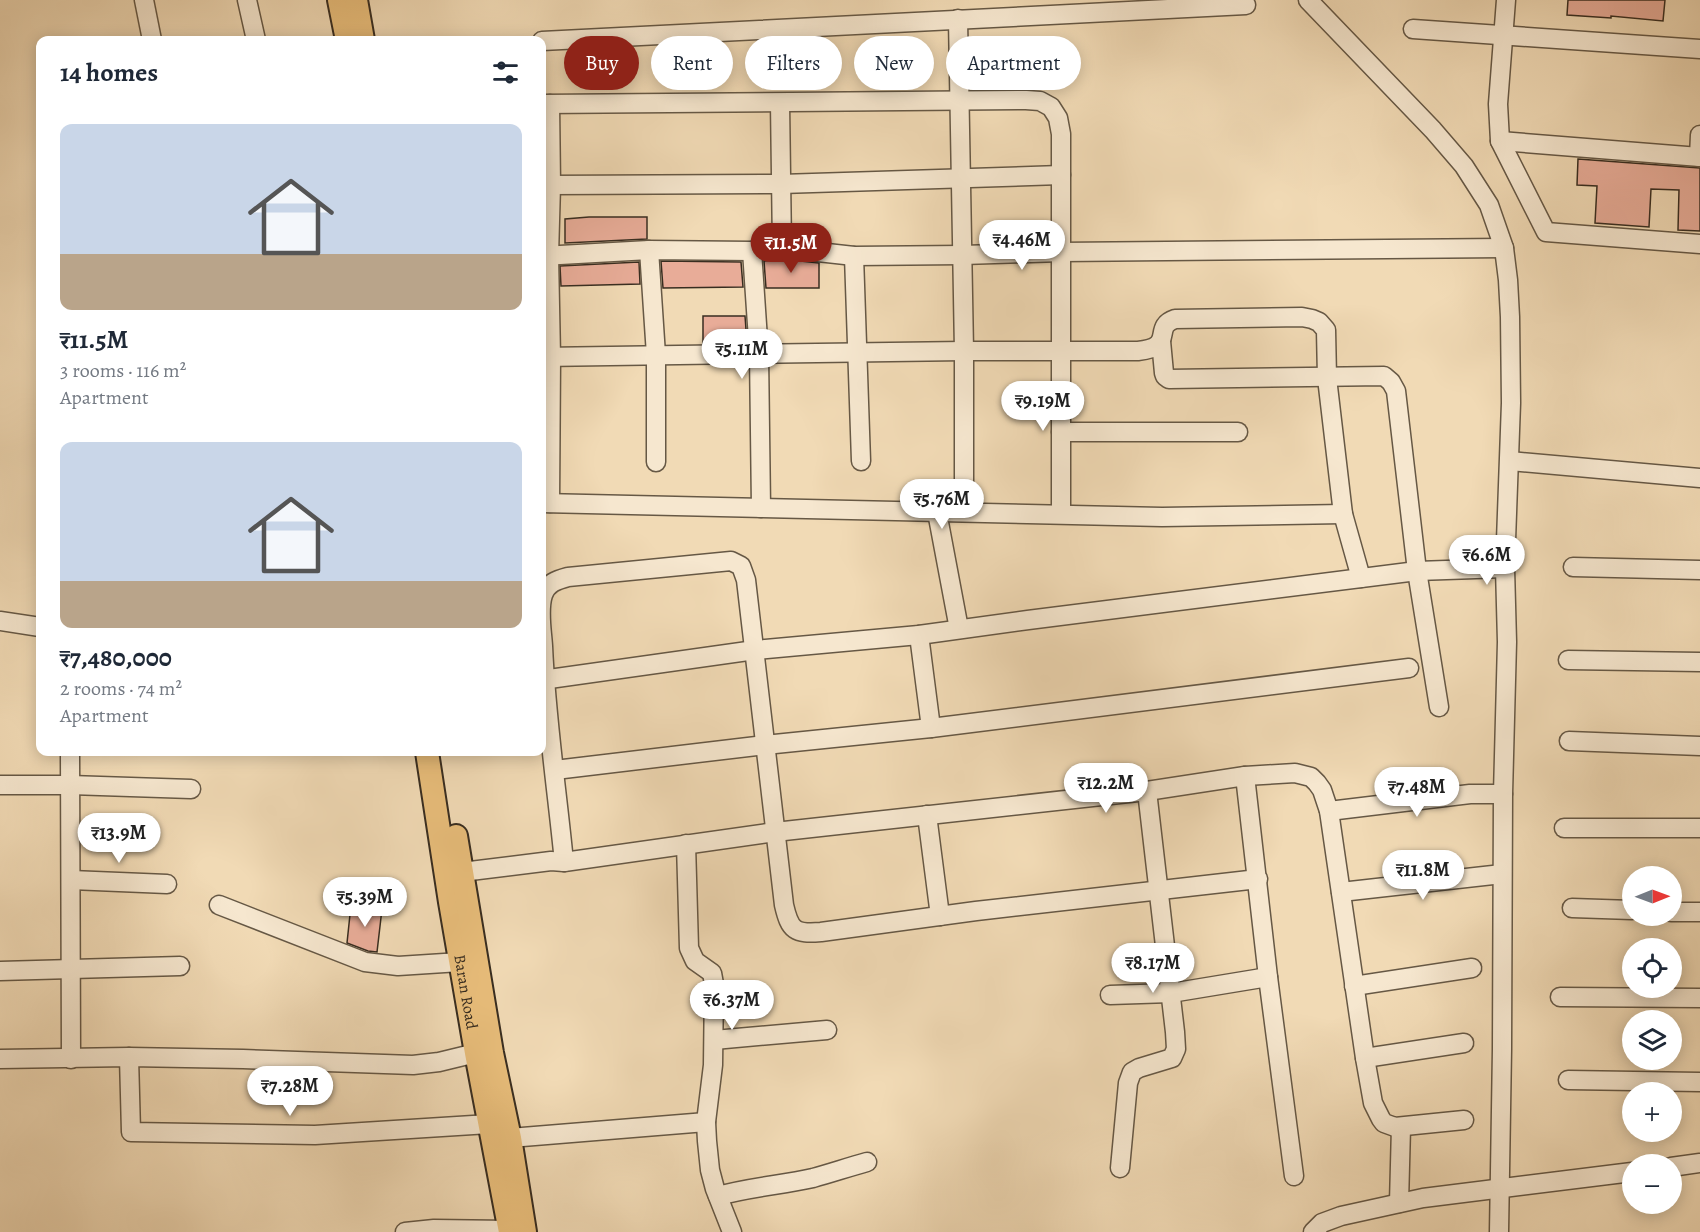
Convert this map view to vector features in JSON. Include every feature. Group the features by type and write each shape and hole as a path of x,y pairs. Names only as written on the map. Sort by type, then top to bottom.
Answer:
{"main road":[{"path":"339,0 346,36"},
{"path":"356,0 362,36"},
{"name":"Baran Road","path":"429,756 476,1053 489,1124 515,1231"},
{"name":"Baran Road","path":"444,756 492,1053 510,1138 515,1231"}],"street":[{"path":"144,0 151,36"},
{"path":"247,0 255,36"},
{"path":"1308,0 1464,166 1489,205 1504,248 1510,317 1511,403 1505,568 1507,642 1503,794 1499,1232"},
{"path":"1506,0 1498,104 1500,141 1546,232 1700,244"},
{"path":"546,41 1246,5"},
{"path":"958,19 963,255 964,512"},
{"path":"1413,29 1700,50"},
{"path":"546,242 550,185 546,104 780,103 959,99 1026,100 1040,102 1051,107 1060,126 1061,514"},
{"path":"780,103 782,248"},
{"path":"1500,141 1699,157 1700,135"},
{"path":"550,185 781,184 1061,175"},
{"path":"546,256 649,250 752,251 782,248 854,256 1504,248"},
{"path":"649,250 656,355 656,462"},
{"path":"752,251 759,354 761,508"},
{"path":"854,256 861,461"},
{"path":"1343,514 1162,517 546,503 546,357 856,352 1138,351 1159,345 1165,326 1175,319 1302,317 1312,319 1323,325 1326,330 1327,378 1343,514 1361,578"},
{"path":"1161,341 1164,373 1169,379 1383,376 1391,382 1396,391 1417,571 1439,707"},
{"path":"1061,432 1238,432"},
{"path":"1510,461 1700,478"},
{"path":"937,512 959,629"},
{"path":"546,590 553,582 568,577 718,562 735,562 743,570 755,650 784,905 790,925 795,931 821,932 1159,889 1258,879"},
{"path":"1573,567 1700,570"},
{"path":"546,680 755,650 919,635 1417,571 1505,568"},
{"path":"0,621 36,626"},
{"path":"919,635 931,728"},
{"path":"1568,660 1700,662"},
{"path":"555,770 931,728 1409,668"},
{"path":"546,702 564,862"},
{"path":"1569,741 1700,746"},
{"path":"70,756 71,1059"},
{"path":"462,872 551,861 564,862 775,832 1146,791 1245,776 1295,773 1311,777 1322,790 1329,812 1365,1058 1377,1113 1384,1123 1395,1127 1464,1120"},
{"path":"1245,776 1294,1176"},
{"path":"0,785 191,789"},
{"path":"1120,1168 1128,1083 1132,1072 1172,1058 1175,1054 1176,1042 1146,791"},
{"path":"1329,812 1470,794 1503,794"},
{"path":"927,815 940,916"},
{"path":"1564,828 1700,828"},
{"path":"686,844 689,948 695,961 709,970 713,978 713,1065 706,1122 710,1170 732,1232"},
{"path":"1341,892 1502,874"},
{"path":"70,880 166,884"},
{"path":"219,905 360,960 398,966 460,962"},
{"path":"1572,908 1622,910"},
{"path":"1682,912 1700,912"},
{"path":"0,971 180,966"},
{"path":"1354,986 1472,968"},
{"path":"1110,995 1171,993 1268,977"},
{"path":"1560,997 1700,998"},
{"path":"714,1040 827,1030"},
{"path":"1365,1058 1464,1043"},
{"path":"0,1059 129,1057 413,1065 439,1062 476,1053"},
{"path":"129,1057 131,1132 315,1135 489,1124"},
{"path":"1568,1080 1700,1082"},
{"path":"510,1138 706,1122"},
{"path":"1399,1203 1401,1127"},
{"path":"718,1196 812,1178 867,1162"},
{"path":"1682,1166 1700,1164"},
{"path":"1313,1232 1322,1223 1335,1218 1423,1198 1622,1173"},
{"path":"405,1232 434,1229 515,1231"}],"building":[{"path":"1568,0 1665,0 1663,21 1567,15"},
{"path":"1578,159 1700,168 1700,231 1678,230 1679,190 1651,189 1649,227 1595,223 1597,186 1577,185"},
{"path":"647,217 647,239 565,243 565,219"},
{"path":"782,259 819,263 819,288 766,288 764,261"},
{"path":"661,261 741,262 743,287 663,288"},
{"path":"639,262 640,284 561,286 560,266"},
{"path":"703,316 745,316 747,343 703,343"},
{"path":"351,905 382,909 377,952 347,943"}]}
